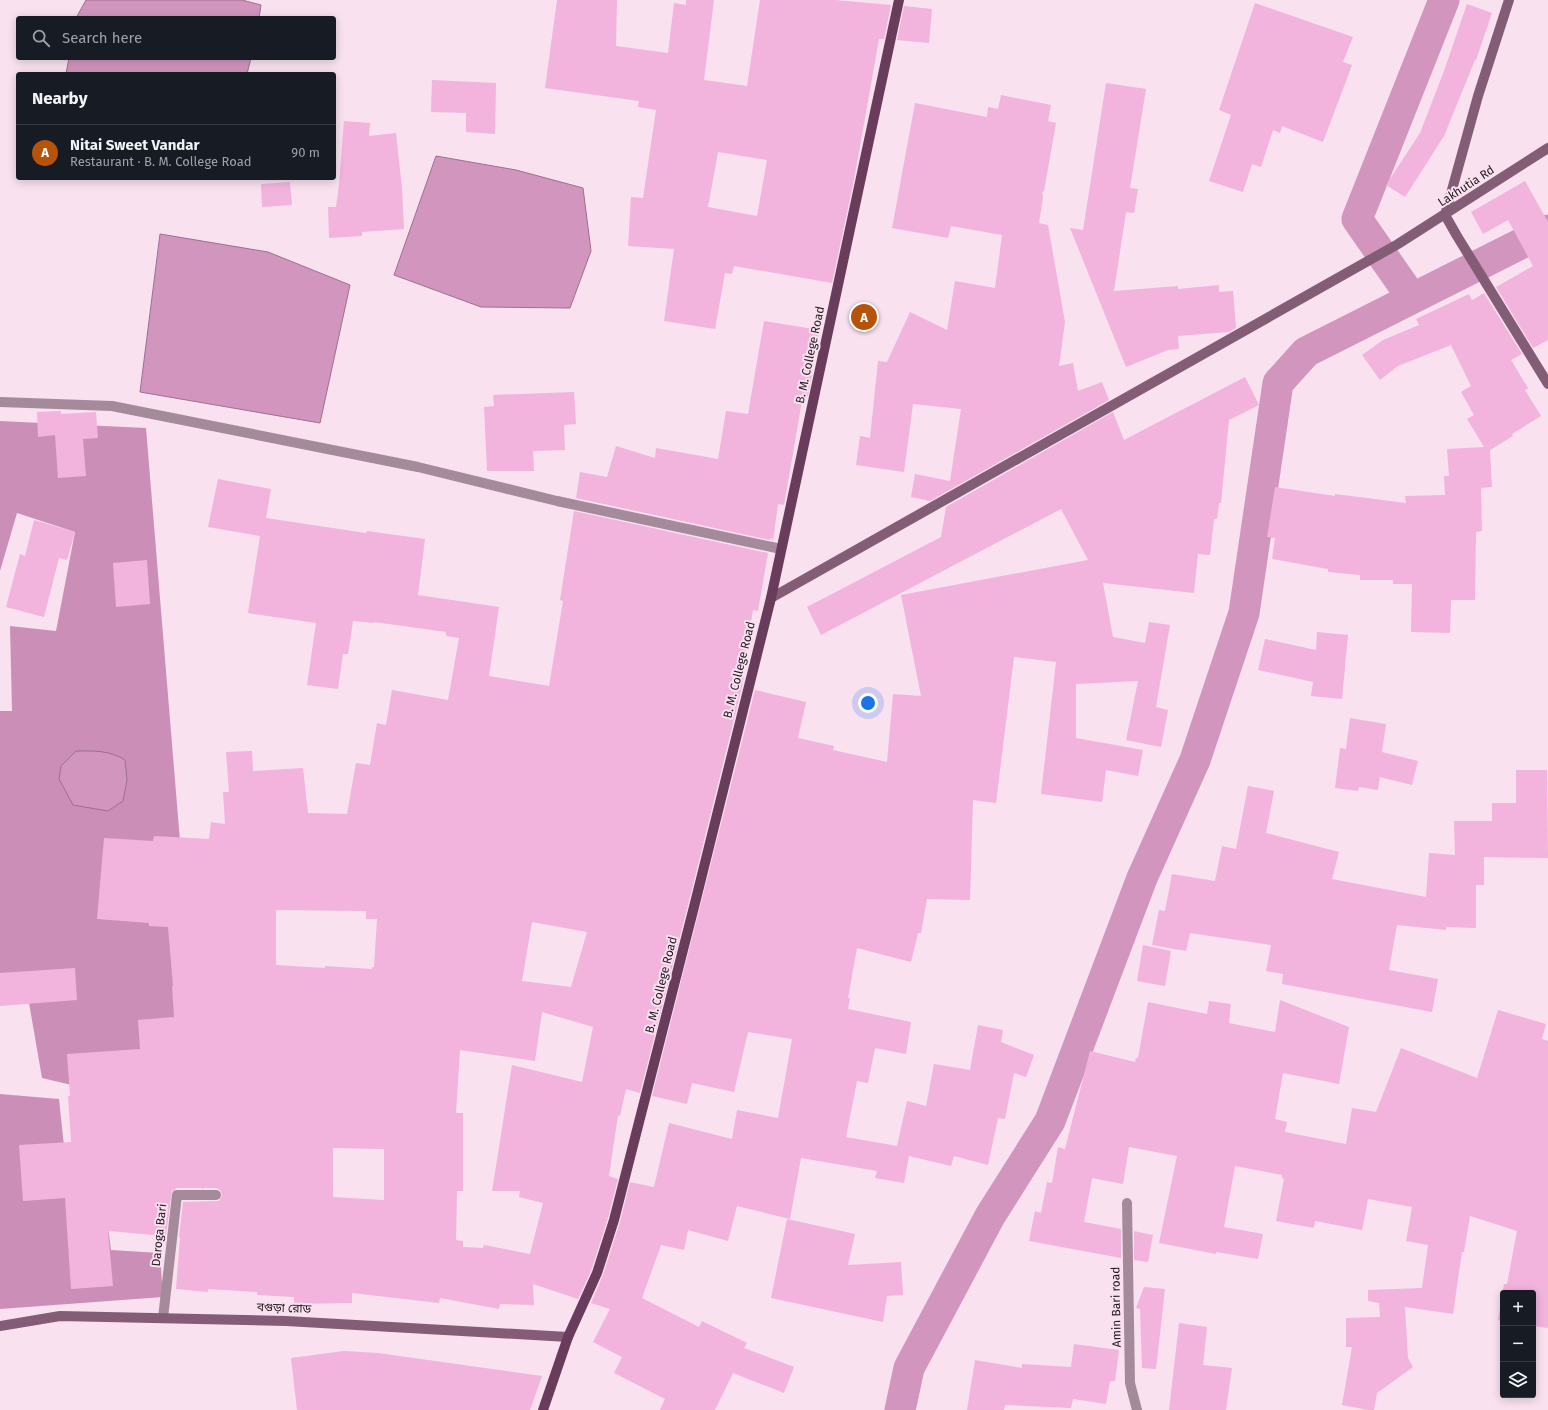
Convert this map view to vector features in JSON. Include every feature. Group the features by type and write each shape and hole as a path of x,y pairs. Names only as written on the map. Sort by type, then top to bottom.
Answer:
{"main road":[{"name":"B. M. College Road","path":"543,1410 568,1337 597,1273 614,1220 771,598 899,0"}],"street":[{"path":"1509,0 1478,96 1445,214 1548,384"},
{"name":"Lakhutia Rd","path":"771,598 1398,244 1548,148"},
{"path":"0,402 112,406 418,467 557,502 782,549"},
{"name":"Daroga Bari","path":"163,1318 176,1195 216,1195"},
{"name":"Amin Bari road","path":"1127,1204 1130,1383 1137,1410"},
{"name":"বগুড়া রোড","path":"0,1326 60,1316 286,1321 568,1337"}],"shaded area":[{"path":"86,0 242,0 261,5 259,16 77,16"},
{"path":"69,60 250,60 248,72 66,72"},
{"path":"436,156 516,170 583,188 591,251 570,308 481,307 394,275"},
{"path":"160,234 268,252 350,285 320,423 140,392"},
{"path":"0,421 146,428 186,914 203,1189 161,1158 144,1102 42,1078 28,997 0,993 0,711 12,711 10,626 56,631 75,532 17,513 0,571"},
{"path":"76,751 96,751 113,754 125,760 127,780 123,801 108,811 73,805 59,779 61,766"},
{"path":"0,1094 59,1099 69,1193 104,1197 111,1250 160,1253 163,1297 0,1309"}],"building":[{"path":"557,0 617,0 616,46 668,53 674,3 686,5 686,0 714,0 704,80 747,86 760,0 835,0 891,5 884,39 879,39 854,180 832,283 734,266 732,274 725,273 715,329 664,321 674,249 628,246 631,197 643,198 656,110 638,107 639,101 545,88","holes":["718,152 767,160 757,216 708,207"]},
{"path":"1255,3 1353,37 1343,62 1352,65 1323,142 1282,126 1280,133 1273,130 1261,167 1252,164 1243,192 1209,181 1231,115 1219,110"},
{"path":"1467,4 1492,13 1476,60 1444,136 1405,197 1386,185 1420,133 1444,71"},
{"path":"904,6 932,9 929,43 897,40"},
{"path":"432,80 496,83 495,134 466,132 466,113 431,112"},
{"path":"1106,83 1146,89 1130,188 1138,189 1134,213 1126,212 1114,291 1178,286 1178,289 1219,285 1219,292 1233,291 1236,328 1229,332 1178,336 1179,349 1168,350 1126,367 1070,228 1083,230"},
{"path":"1001,95 1051,105 1048,121 1056,123 1044,191 1042,192 1043,197 1039,223 1048,225 1065,322 1059,366 1073,363 1078,391 1102,382 1109,400 930,501 911,497 915,474 950,481 961,409 913,404 904,472 856,465 860,436 870,438 878,361 887,362 910,312 947,330 955,281 995,288 1002,235 951,226 948,238 892,228 915,103 987,117 988,107 998,109"},
{"path":"344,121 370,123 369,136 396,133 402,188 404,229 362,232 362,236 329,238 328,207 336,207"},
{"path":"1525,181 1548,222 1548,340 1533,348 1496,287 1533,266 1508,220 1483,234 1471,212"},
{"path":"290,182 292,205 262,207 261,184"},
{"path":"1484,293 1522,354 1511,360 1528,388 1525,390 1541,416 1490,450 1492,487 1481,488 1482,531 1476,532 1475,600 1451,600 1450,633 1411,632 1412,584 1393,584 1393,580 1360,580 1360,575 1328,572 1328,569 1272,559 1275,538 1267,537 1275,487 1335,496 1335,494 1406,503 1405,496 1445,495 1444,476 1449,476 1447,449 1484,447 1467,419 1474,415 1461,392 1471,386 1451,345 1398,366 1380,380 1362,355 1383,340 1419,325 1416,319 1469,294 1472,300"},
{"path":"764,321 820,330 808,396 803,395 784,505 778,504 773,541 771,537 770,540 576,498 580,472 607,477 616,446 655,458 656,448 718,459 726,411 748,414"},
{"path":"1245,377 1259,405 1229,420 1221,503 1219,503 1217,519 1214,519 1210,555 1198,554 1194,593 1103,583 1113,637 1145,643 1149,622 1170,625 1156,707 1168,710 1161,747 1126,740 1138,681 1076,684 1076,738 1143,750 1138,776 1106,770 1102,802 1041,794 1056,662 1014,657 996,803 973,800 970,900 927,899 921,933 918,933 911,962 857,948 848,998 850,999 848,1009 911,1022 906,1054 875,1048 868,1083 857,1081 846,1137 897,1146 907,1101 926,1106 934,1064 970,1070 978,1025 1003,1030 1001,1042 1034,1055 1026,1077 1014,1073 1005,1119 998,1118 988,1165 954,1156 951,1166 909,1156 904,1183 875,1178 877,1171 801,1158 790,1219 737,1206 728,1241 688,1230 684,1250 661,1245 642,1298 699,1327 702,1321 747,1343 744,1348 794,1367 784,1393 733,1373 715,1410 660,1410 665,1399 614,1373 622,1357 593,1342 610,1309 591,1303 603,1275 620,1222 630,1182 654,1187 669,1123 732,1139 737,1110 778,1118 792,1039 748,1032 734,1092 692,1083 687,1104 652,1096 755,690 806,702 798,738 834,746 833,750 887,762 893,694 921,696 901,595 1088,560 1061,509 821,635 807,607 941,537 946,507 1113,412 1124,440"},
{"path":"574,392 576,424 564,425 565,450 533,451 534,471 487,471 484,407 494,406 493,395"},
{"path":"61,411 61,414 96,412 98,438 83,439 86,476 58,478 55,435 38,437 37,412"},
{"path":"218,479 271,489 266,518 366,533 367,531 425,539 418,595 499,607 489,676 549,686 563,601 560,600 574,511 768,553 758,611 753,610 742,674 744,674 742,687 690,897 640,1093 626,1089 620,1116 618,1115 609,1176 618,1179 608,1218 591,1271 578,1299 533,1284 534,1305 500,1304 499,1309 440,1298 439,1303 352,1293 352,1303 294,1304 294,1297 257,1295 257,1292 208,1289 208,1292 176,1289 183,1202 219,1201 222,1195 220,1190 216,1188 177,1188 172,1191 166,1236 108,1231 113,1286 71,1289 65,1198 23,1201 19,1145 71,1142 67,1054 140,1049 138,1020 174,1017 168,927 149,926 149,923 97,919 104,838 153,841 154,836 209,839 211,822 225,824 223,792 229,792 226,752 252,751 253,771 303,768 308,813 347,814 356,763 370,765 377,723 386,725 392,690 448,700 459,638 446,636 446,632 374,622 353,621 348,654 343,654 338,689 307,685 316,623 248,613 260,536 208,527","holes":["276,910 366,911 366,919 377,919 374,967 372,967 372,969 276,965","532,922 587,932 571,987 522,981","542,1012 593,1027 582,1082 512,1065 492,1191 520,1191 519,1197 543,1203 530,1254 484,1245 483,1248 463,1247 463,1241 456,1240 457,1191 463,1191 463,1113 456,1113 460,1050 535,1061","333,1148 384,1149 384,1200 333,1197"]},
{"path":"34,520 75,532 67,560 59,558 44,617 6,607 20,554 25,556"},
{"path":"147,560 150,604 116,607 113,563"},
{"path":"1317,632 1348,635 1342,699 1311,696 1313,682 1258,670 1265,639 1316,650"},
{"path":"1350,718 1386,724 1382,752 1418,761 1412,785 1380,777 1378,790 1359,787 1358,791 1335,788 1340,748 1346,749"},
{"path":"1516,770 1547,770 1548,858 1484,857 1484,885 1476,885 1476,928 1446,927 1446,930 1397,925 1389,970 1438,979 1432,1012 1282,984 1283,974 1266,971 1271,945 1190,933 1186,951 1152,945 1159,910 1165,911 1172,874 1215,881 1222,846 1236,849 1248,786 1274,791 1266,833 1339,852 1332,879 1426,897 1429,853 1455,855 1454,821 1492,821 1492,803 1516,803"},
{"path":"1143,945 1171,951 1165,986 1137,981"},
{"path":"75,968 77,1000 0,1006 0,973"},
{"path":"1280,1000 1349,1027 1339,1084 1283,1073 1275,1119 1287,1122 1285,1132 1346,1144 1352,1108 1376,1112 1401,1048 1477,1078 1498,1010 1546,1024 1542,1039 1548,1041 1548,1328 1536,1326 1536,1290 1503,1290 1504,1284 1507,1284 1517,1231 1470,1216 1464,1252 1462,1252 1453,1314 1405,1307 1408,1358 1413,1367 1377,1393 1374,1410 1368,1410 1342,1405 1352,1347 1346,1347 1346,1318 1380,1317 1379,1303 1368,1301 1368,1290 1422,1288 1428,1245 1406,1241 1412,1207 1368,1199 1362,1230 1315,1221 1314,1228 1276,1221 1284,1179 1282,1178 1282,1175 1235,1166 1224,1227 1263,1234 1258,1259 1216,1252 1216,1254 1159,1243 1177,1156 1129,1147 1123,1184 1092,1178 1084,1222 1121,1229 1121,1258 1029,1241 1035,1211 1041,1213 1047,1182 1052,1183 1058,1147 1065,1149 1090,1051 1135,1062 1136,1058 1138,1058 1148,1002 1207,1014 1209,1001 1231,1004 1229,1023 1275,1032"},
{"path":"787,1219 855,1234 848,1265 901,1262 903,1295 887,1296 883,1322 771,1298"},
{"path":"1134,1231 1153,1235 1148,1262 1134,1260"},
{"path":"1144,1287 1165,1289 1156,1369 1142,1368 1140,1309 1136,1308"},
{"path":"1500,1308 1500,1320 1498,1320"},
{"path":"1179,1323 1207,1327 1203,1365 1232,1368 1226,1410 1169,1410"},
{"path":"1074,1344 1119,1350 1115,1381 1110,1381 1106,1404 1073,1399 1071,1408 1005,1405 1004,1410 967,1410 975,1360 1022,1368 1022,1364 1071,1367"},
{"path":"344,1351 378,1353 542,1376 530,1410 297,1410 291,1358"}],"waterway":[{"path":"1412,298 1357,219 1444,0"},
{"path":"900,1410 909,1368 990,1216 1050,1121 1142,878 1195,760 1244,613 1278,383 1306,352 1548,230"}],"place":[{"name":"Nitai Sweet Vandar","path":"864,317"}]}
